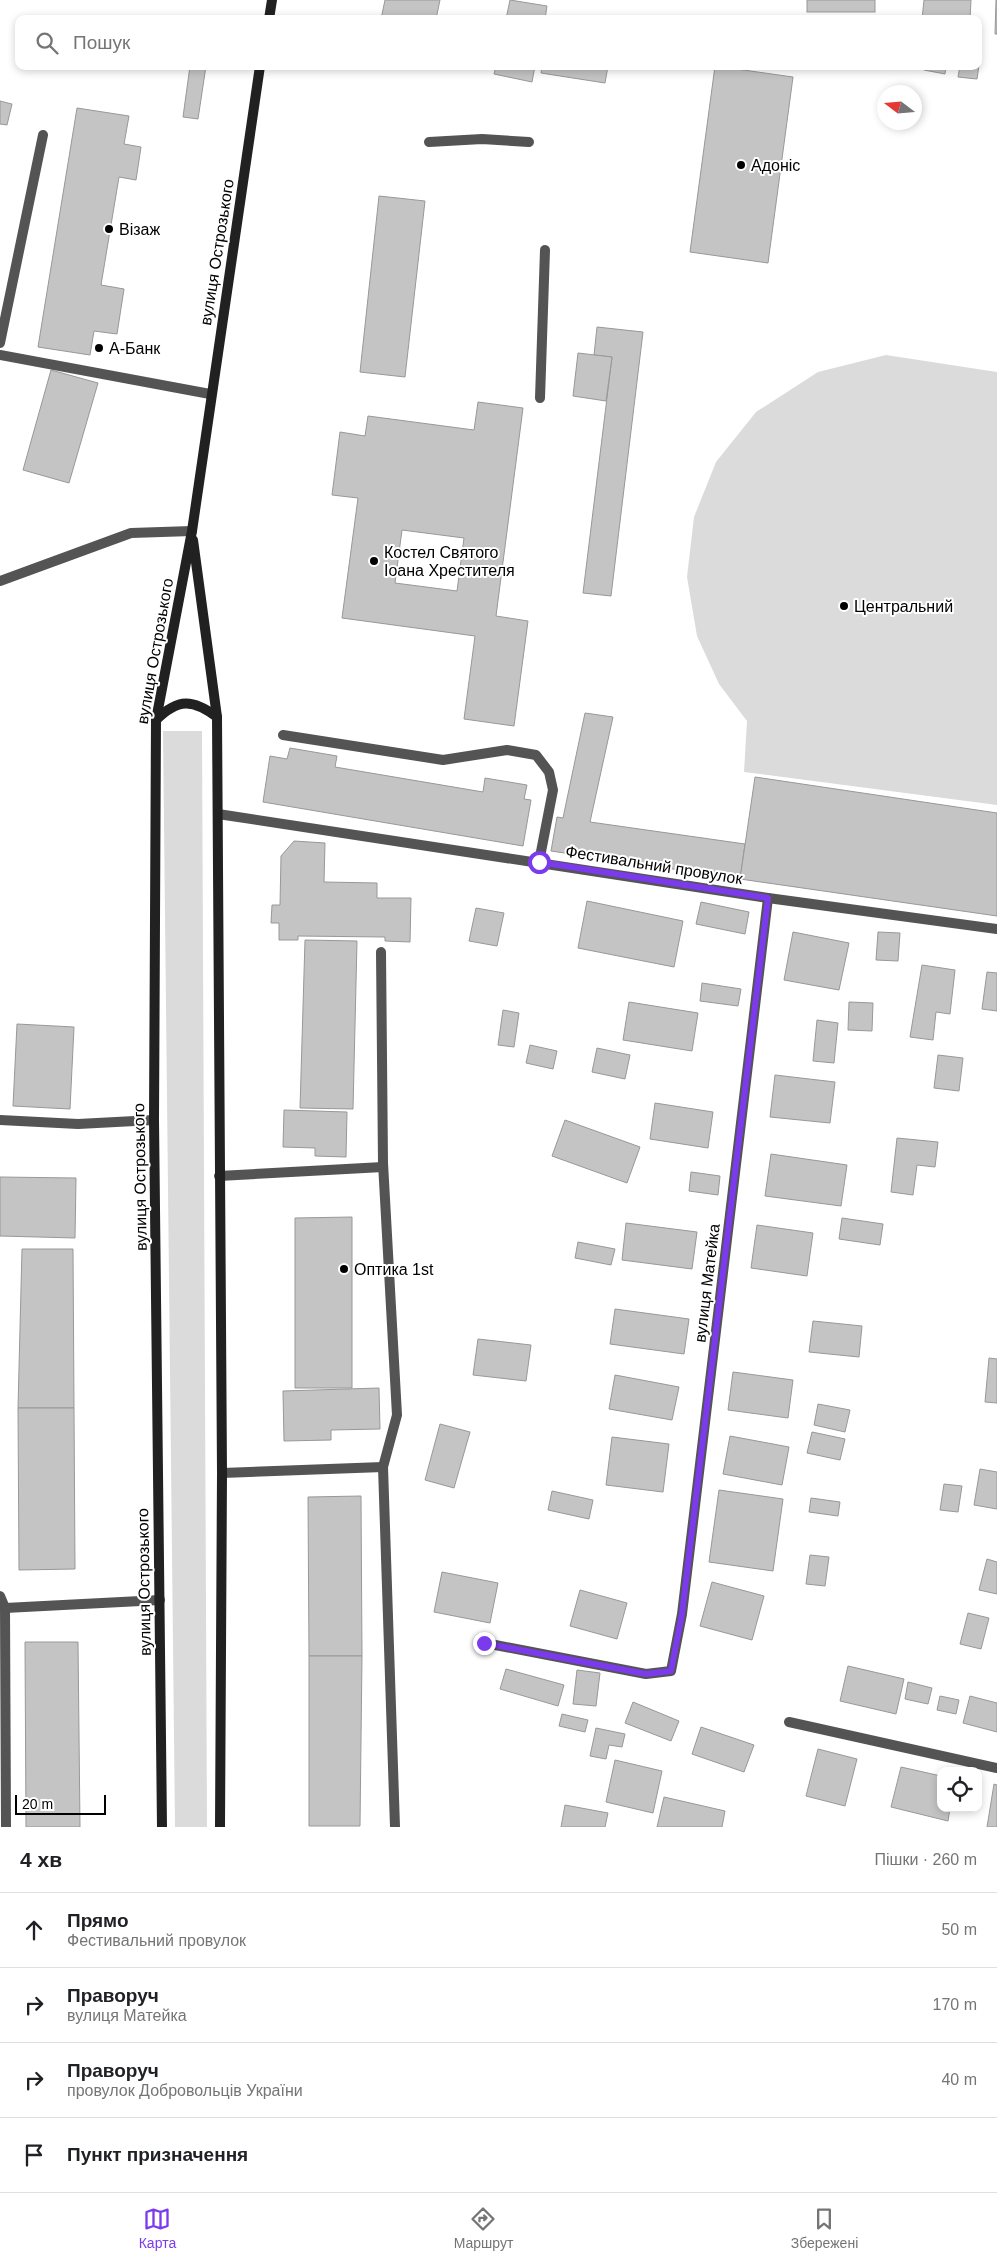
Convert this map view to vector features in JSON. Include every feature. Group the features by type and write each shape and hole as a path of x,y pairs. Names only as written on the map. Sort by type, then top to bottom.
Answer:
{"main road":[{"path":"270,15 272,0"},
{"name":"вулиця Острозького","path":"162,1827 154,1120 156,720 192,531 210,394 259,70"},
{"name":"вулиця Острозького","path":"192,531 218,716 222,1473 220,1827"},
{"path":"156,720 168,708 186,703 203,706 218,716"}],"street":[{"path":"0,343 43,135"},
{"path":"429,142 482,139 529,142"},
{"path":"540,398 545,250"},
{"path":"0,355 210,394"},
{"path":"0,581 132,533 192,531"},
{"path":"283,735 443,760 507,750 536,755 549,772 553,790 539,862"},
{"name":"Фестивальний провулок","path":"218,814 768,898 997,929"},
{"name":"вулиця Матейка","path":"484,1643 646,1674 671,1671 682,1614 768,898"},
{"path":"381,952 383,1167 396,1415 383,1467 395,1827"},
{"path":"0,1120 78,1124 154,1120"},
{"path":"219,1176 383,1167"},
{"path":"222,1473 383,1467"},
{"path":"0,1596 5,1608 6,1827"},
{"path":"5,1608 160,1600"},
{"path":"789,1722 997,1768"}],"shaded area":[{"name":"Центральний","path":"886,355 997,372 997,805 744,772 747,721 719,684 697,636 687,577 694,517 716,462 756,412 818,372"},
{"path":"163,731 202,731 207,1827 175,1827"}],"building":[{"path":"385,0 440,0 437,15 382,15"},
{"path":"510,0 547,6 546,15 507,15"},
{"path":"807,0 875,0 875,12 807,12"},
{"path":"924,0 971,0 970,15 922,15"},
{"path":"996,0 997,34 995,34"},
{"path":"189,70 205,70 198,119 183,117"},
{"path":"495,70 534,70 532,82 494,74"},
{"path":"541,70 607,70 605,83 541,73"},
{"name":"Адоніс","path":"714,70 743,70 793,77 768,263 690,252"},
{"path":"924,70 946,70 945,74"},
{"path":"959,70 978,70 977,79 958,77"},
{"path":"0,101 12,104 7,125 0,124"},
{"path":"77,108 129,116 124,144 141,147 136,180 119,177 101,285 124,289 117,334 94,331 90,355 38,347"},
{"path":"379,196 425,201 405,377 360,372"},
{"path":"597,327 643,332 611,596 583,593 612,357 594,355"},
{"path":"578,353 612,357 606,401 573,396"},
{"path":"51,370 98,383 69,483 23,470"},
{"name":"Костел Святого Іоана Хрестителя","path":"478,402 523,408 496,616 528,621 514,726 464,719 475,636 342,618 358,498 332,495 340,432 365,436 368,416 474,430","holes":["402,530 464,538 457,591 395,583"]},
{"path":"585,713 613,717 590,822 745,844 740,879 551,851 557,817 563,818"},
{"path":"290,748 337,756 335,767 483,792 485,778 527,785 524,799 531,800 523,846 263,802 270,756 287,759"},
{"path":"755,777 997,813 997,916 740,879"},
{"path":"294,841 325,843 324,882 377,883 377,898 411,898 410,942 385,941 385,937 298,936 298,940 279,940 279,923 271,923 272,905 280,905 281,856"},
{"path":"587,901 683,921 674,967 578,948"},
{"path":"701,902 749,912 745,934 696,924"},
{"path":"476,908 504,913 497,946 469,941"},
{"path":"793,932 849,943 839,990 784,980"},
{"path":"878,932 900,933 898,961 876,960"},
{"path":"305,940 357,941 353,1109 300,1108"},
{"path":"922,965 955,970 950,1014 936,1012 933,1040 910,1037"},
{"path":"987,972 997,973 997,1011 982,1009"},
{"path":"702,983 741,989 738,1006 700,1001"},
{"path":"629,1002 698,1013 692,1051 623,1040"},
{"path":"849,1002 873,1003 872,1031 848,1030"},
{"path":"503,1010 519,1013 514,1047 498,1045"},
{"path":"817,1020 838,1023 834,1063 813,1061"},
{"path":"17,1024 74,1027 70,1109 13,1106"},
{"path":"530,1045 557,1051 553,1069 526,1063"},
{"path":"597,1048 630,1055 625,1079 592,1072"},
{"path":"938,1055 963,1058 959,1091 934,1088"},
{"path":"775,1075 835,1082 830,1123 770,1117"},
{"path":"655,1103 713,1112 708,1148 650,1139"},
{"path":"284,1110 347,1112 346,1157 315,1156 315,1148 283,1147"},
{"path":"565,1120 640,1147 627,1183 552,1156"},
{"path":"897,1138 938,1142 935,1167 917,1165 913,1195 891,1192"},
{"path":"771,1154 847,1165 841,1206 765,1196"},
{"path":"691,1172 720,1176 718,1195 689,1191"},
{"path":"0,1177 76,1178 75,1238 0,1236"},
{"path":"352,1217 352,1388 295,1388 295,1218"},
{"path":"842,1218 883,1224 880,1245 839,1239"},
{"path":"626,1223 697,1232 692,1269 622,1260"},
{"path":"757,1225 813,1233 807,1276 751,1268"},
{"path":"578,1242 615,1249 611,1265 575,1258"},
{"path":"22,1249 73,1249 74,1408 18,1408"},
{"path":"615,1309 689,1319 684,1354 610,1344"},
{"path":"813,1321 862,1326 859,1357 809,1352"},
{"path":"478,1339 531,1345 526,1381 473,1375"},
{"path":"989,1358 997,1359 997,1403 985,1402"},
{"path":"733,1372 793,1380 788,1418 728,1410"},
{"path":"615,1375 679,1387 672,1420 609,1409"},
{"path":"379,1388 380,1429 331,1430 331,1440 284,1441 283,1391"},
{"path":"818,1404 850,1410 845,1432 814,1425"},
{"path":"18,1408 74,1408 75,1569 19,1570"},
{"path":"440,1424 470,1432 454,1488 425,1480"},
{"path":"812,1432 845,1439 840,1460 807,1453"},
{"path":"730,1436 789,1447 782,1485 723,1474"},
{"path":"612,1437 669,1444 663,1492 606,1485"},
{"path":"980,1469 997,1472 997,1509 974,1505"},
{"path":"944,1484 962,1486 958,1512 940,1510"},
{"path":"719,1490 783,1499 773,1571 709,1562"},
{"path":"552,1491 593,1500 589,1519 548,1510"},
{"path":"361,1496 362,1656 309,1656 308,1497"},
{"path":"811,1498 840,1502 838,1516 809,1512"},
{"path":"810,1555 829,1557 825,1586 806,1584"},
{"path":"987,1559 997,1562 997,1594 979,1590"},
{"path":"442,1572 498,1583 490,1623 434,1612"},
{"path":"712,1582 764,1596 752,1640 700,1626"},
{"path":"580,1590 627,1603 617,1639 570,1626"},
{"path":"968,1613 989,1618 981,1649 960,1644"},
{"path":"25,1642 78,1642 80,1827 26,1827"},
{"path":"309,1656 362,1656 360,1826 309,1826"},
{"path":"848,1666 904,1679 896,1714 840,1701"},
{"path":"506,1669 564,1685 558,1706 500,1689"},
{"path":"577,1670 600,1673 596,1706 573,1704"},
{"path":"908,1682 932,1688 928,1704 905,1699"},
{"path":"940,1696 959,1700 956,1714 937,1710"},
{"path":"970,1696 997,1703 997,1732 963,1723"},
{"path":"633,1702 679,1721 671,1741 625,1723"},
{"path":"562,1714 588,1720 585,1732 559,1726"},
{"path":"701,1727 754,1745 744,1772 692,1754"},
{"path":"596,1728 625,1734 622,1747 609,1745 606,1759 590,1756"},
{"path":"818,1749 857,1759 845,1806 806,1796"},
{"path":"615,1760 662,1771 653,1813 606,1802"},
{"path":"901,1767 937,1775 937,1812 949,1812 948,1821 891,1807"},
{"path":"994,1784 997,1785 997,1827 987,1827"},
{"path":"664,1797 725,1811 722,1827 657,1827"},
{"path":"565,1805 608,1813 605,1827 561,1827"}],"place":[{"name":"Адоніс","path":"741,165"},
{"name":"Візаж","path":"109,229"},
{"name":"А-Банк","path":"99,348"},
{"name":"Костел Святого Іоана Хрестителя","path":"374,561"},
{"name":"Центральний","path":"844,606"},
{"name":"Оптика 1st","path":"344,1269"}],"route":[{"path":"484,1643 646,1674 671,1671 682,1614 768,898 539,862"}]}
